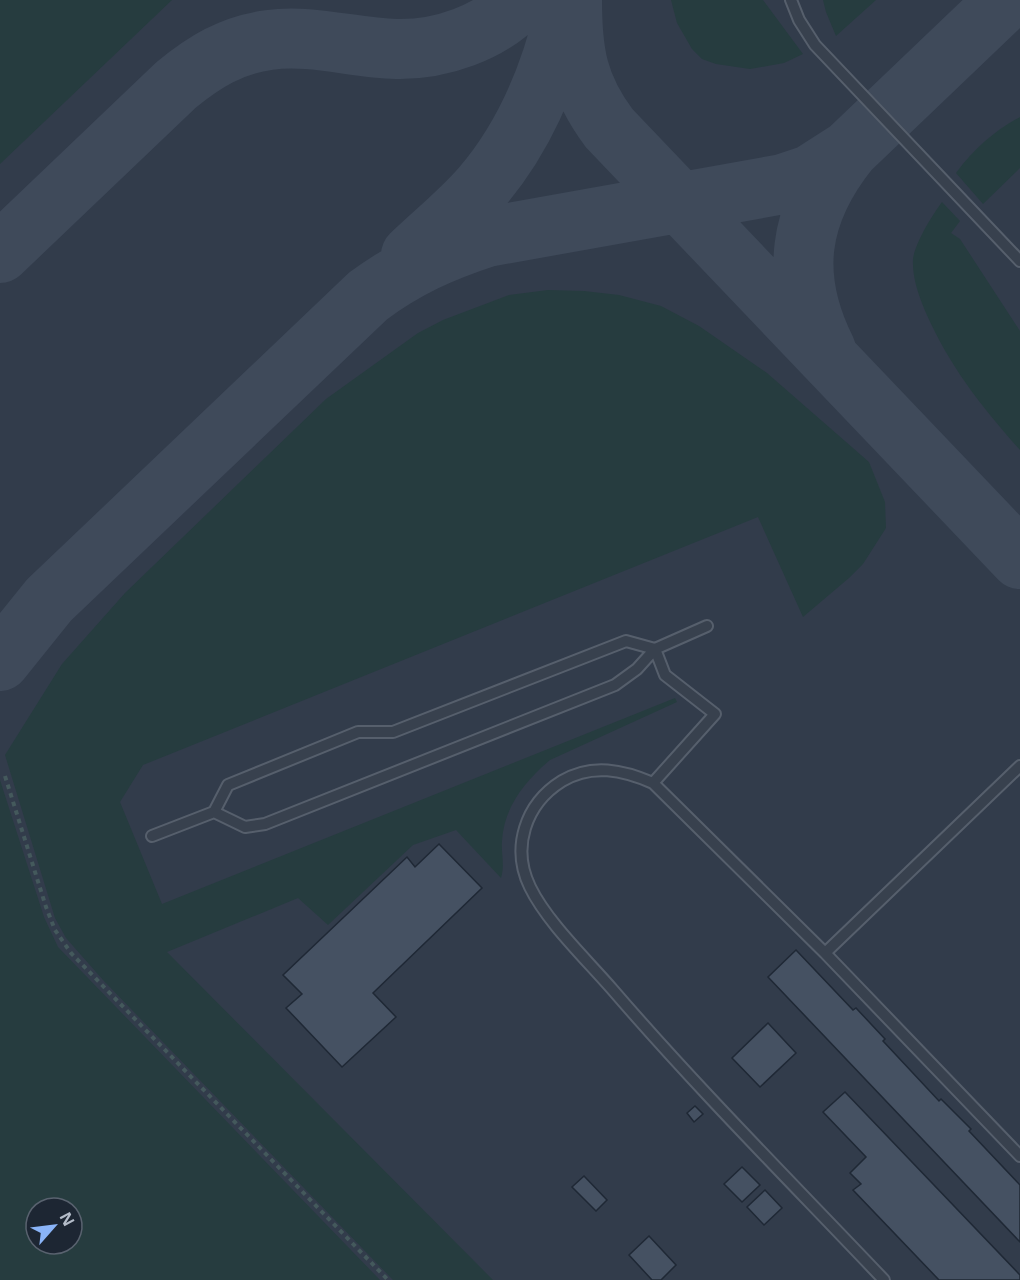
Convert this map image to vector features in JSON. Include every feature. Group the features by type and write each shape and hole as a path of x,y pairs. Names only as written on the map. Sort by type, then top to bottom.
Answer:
{"lane":[{"path":"791,0 799,20 815,45 1020,261"},
{"path":"214,812 245,827 265,824 615,685 637,669 655,649 707,626"},
{"path":"152,836 214,812 228,784 358,732 393,732 626,641 655,649"},
{"path":"653,783 715,714 664,675 655,649"},
{"path":"825,953 1020,766"},
{"path":"885,1280 665,1051 548,915 530,887 520,853 522,834 532,813 545,796 562,781 598,770 630,772 653,783 825,953 1020,1156"}],"path":[{"path":"5,776 46,907 55,930 71,953 388,1280"}],"shaded area":[{"path":"0,0 1020,0 1020,1280 0,1280"}],"green space":[{"path":"0,0 172,0 0,164"},
{"path":"671,0 763,0 803,54 784,63 750,69 716,64 702,59 692,49 677,23"},
{"path":"823,0 876,0 836,36"},
{"path":"1020,117 1020,168 983,204 956,173 985,141"},
{"path":"942,202 960,221 951,233 960,239 1020,331 1020,450 979,402 945,351 919,293 914,273 914,252"},
{"path":"548,290 619,295 661,306 699,326 767,373 869,462 885,502 886,528 863,564 803,617 758,517 143,765 120,802 162,904 675,698 677,702 550,760 541,768 517,796 507,817 502,841 501,878 456,830 413,845 328,925 298,898 167,952 493,1280 393,1280 103,980 66,938 55,918 5,755 62,664 125,593 326,399 418,333 443,320 509,295"},
{"path":"0,780 44,917 58,947 380,1280 0,1280"}],"building":[{"path":"439,844 482,888 373,993 396,1017 342,1067 286,1008 302,994 283,975 407,857 415,867"},
{"path":"796,950 853,1010 856,1008 885,1039 883,1041 939,1101 941,1099 971,1129 969,1131 1020,1185 1020,1242 768,977"},
{"path":"768,1023 796,1053 760,1087 732,1058"},
{"path":"845,1092 1020,1275 1020,1280 939,1280 853,1190 861,1184 850,1173 866,1157 823,1112"},
{"path":"695,1106 703,1114 694,1122 687,1113"},
{"path":"742,1167 760,1185 742,1202 724,1184"},
{"path":"584,1176 607,1200 596,1211 572,1187"},
{"path":"765,1190 782,1208 764,1225 747,1207"},
{"path":"649,1236 676,1265 661,1280 652,1280 629,1255"}],"taxiway":[{"path":"0,253 176,85 197,69 230,50 255,42 285,39 413,49 447,43 480,30 509,12 521,0"},
{"path":"572,0 573,36 578,67 590,97 609,128 1020,559"},
{"path":"0,661 49,600 368,296 382,286 424,262 487,237 783,184 810,175 849,150 1006,0"},
{"path":"411,255 473,197 510,148 523,127 543,83 565,12"},
{"path":"826,350 814,323 807,297 804,246 819,198 849,150"}]}
